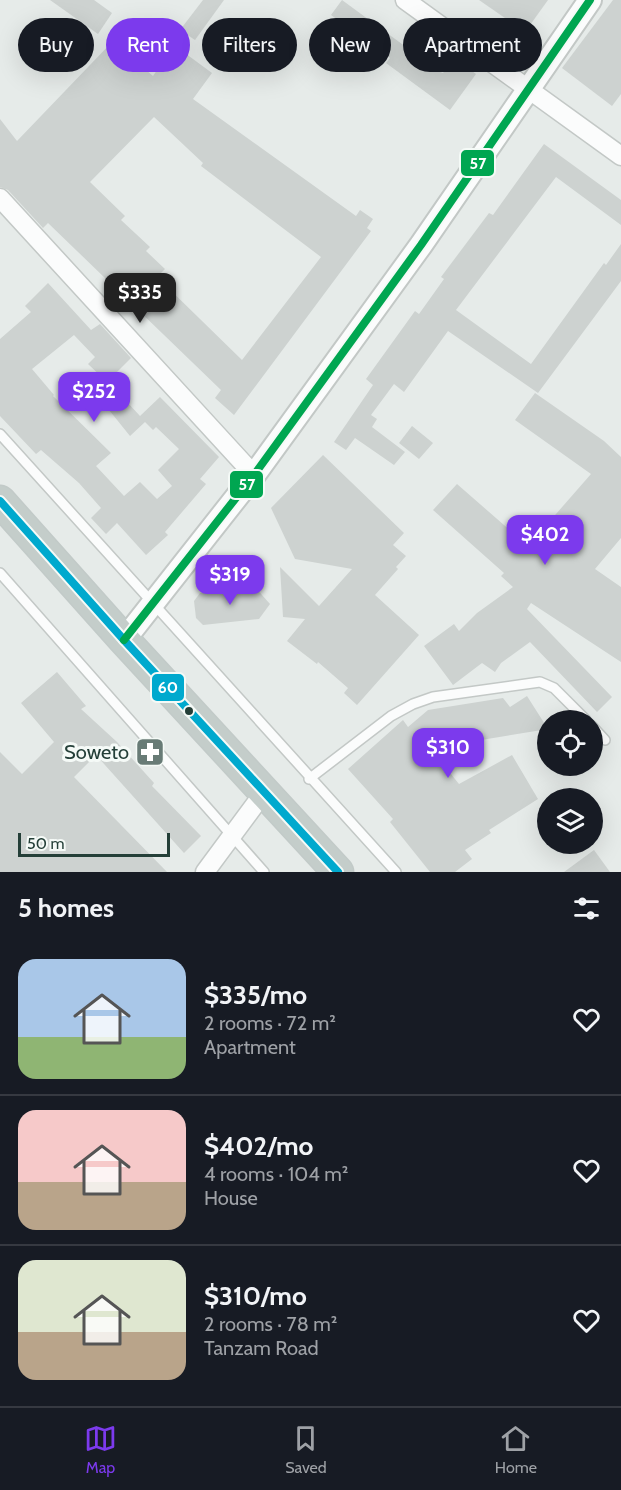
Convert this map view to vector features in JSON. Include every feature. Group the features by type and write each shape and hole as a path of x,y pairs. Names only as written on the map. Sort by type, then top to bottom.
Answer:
{"highway":[{"path":"0,501 124,640 339,872"}],"street":[{"path":"405,0 621,156"},
{"path":"124,640 254,475 421,245 590,0"},
{"path":"0,198 254,475"},
{"path":"205,872 264,790"}],"lane":[{"path":"0,434 309,779 396,872"},
{"path":"0,573 264,872"},
{"path":"309,779 391,716 433,697 540,682 554,688 576,710"}],"building":[{"path":"50,0 94,0 112,13 106,18 98,34 94,31 94,18 75,18"},
{"path":"203,0 224,0 211,18 202,18 202,30 195,40 190,37 189,18"},
{"path":"342,0 366,18 335,18 331,15"},
{"path":"479,0 548,0 535,18 505,18"},
{"path":"613,0 621,0 621,94 612,106 562,68"},
{"path":"391,36 403,45 403,72 473,72 476,74 450,110 391,67"},
{"path":"106,48 106,72 148,72 153,76 156,72 190,72 190,57 202,66 202,72 212,73 193,99 356,216 360,210 373,219 367,228 371,231 234,415 215,398 221,390 48,223 43,228 8,190 0,187 0,119 17,141 83,72 94,72 94,61","holes":["154,117 203,163 201,166 321,257 242,360 157,277 165,269 146,251 150,247 121,220 125,216 90,182"]},
{"path":"544,144 621,200 621,225 556,177 456,310 531,364 604,263 606,265 621,244 621,281 538,393 448,331 404,392 394,384 371,415 377,419 372,427 405,452 394,465 355,438 346,450 334,442 373,385 366,379 415,311 419,314 444,279 441,277 489,213 493,215"},
{"path":"48,283 91,330 100,324 131,358 107,382 88,364 95,357 74,335 32,369 53,396 111,453 96,466 124,496 140,482 157,499 172,486 158,470 179,449 156,427 153,430 145,422 130,436 101,400 115,389 140,416 160,397 219,457 200,479 206,484 165,532 168,535 146,555 117,523 106,534 91,518 101,508 79,483 41,450 36,454 0,416 0,339 31,312 25,306"},
{"path":"535,393 604,441 621,457 621,538 595,569 621,587 621,662 531,603 527,609 612,697 599,710 595,710 530,642 501,663 495,672 482,663 453,685 424,646 454,624 459,631 477,613 513,587 501,576 504,573 433,510 457,484 528,546 591,474 515,420"},
{"path":"412,426 433,443 419,459 399,443"},
{"path":"323,455 404,533 393,545 406,556 396,567 398,569 375,595 419,635 357,705 344,693 348,688 318,662 317,664 287,641 305,619 283,617 280,567 319,606 352,569 295,559 271,508"},
{"path":"254,586 270,604 259,619 203,625 196,618 194,601 200,593"},
{"path":"57,672 86,706 81,709 117,742 154,783 152,786 201,836 184,853 96,755 74,777 167,872 0,872 0,752 22,774 54,742 21,703"},
{"path":"527,696 537,712 537,731 457,744 439,759 459,784 512,755 537,800 489,830 491,833 465,850 472,859 455,872 430,872 390,822 393,819 348,769 403,720 408,727 428,710 503,698 510,707"},
{"path":"589,854 597,854 610,872 564,872"}],"transit line":[{"name":"57","path":"124,640 254,475 421,245 590,0"},
{"name":"60","path":"0,501 124,640 338,872"}],"place":[{"name":"Soweto","path":"150,752"}]}
